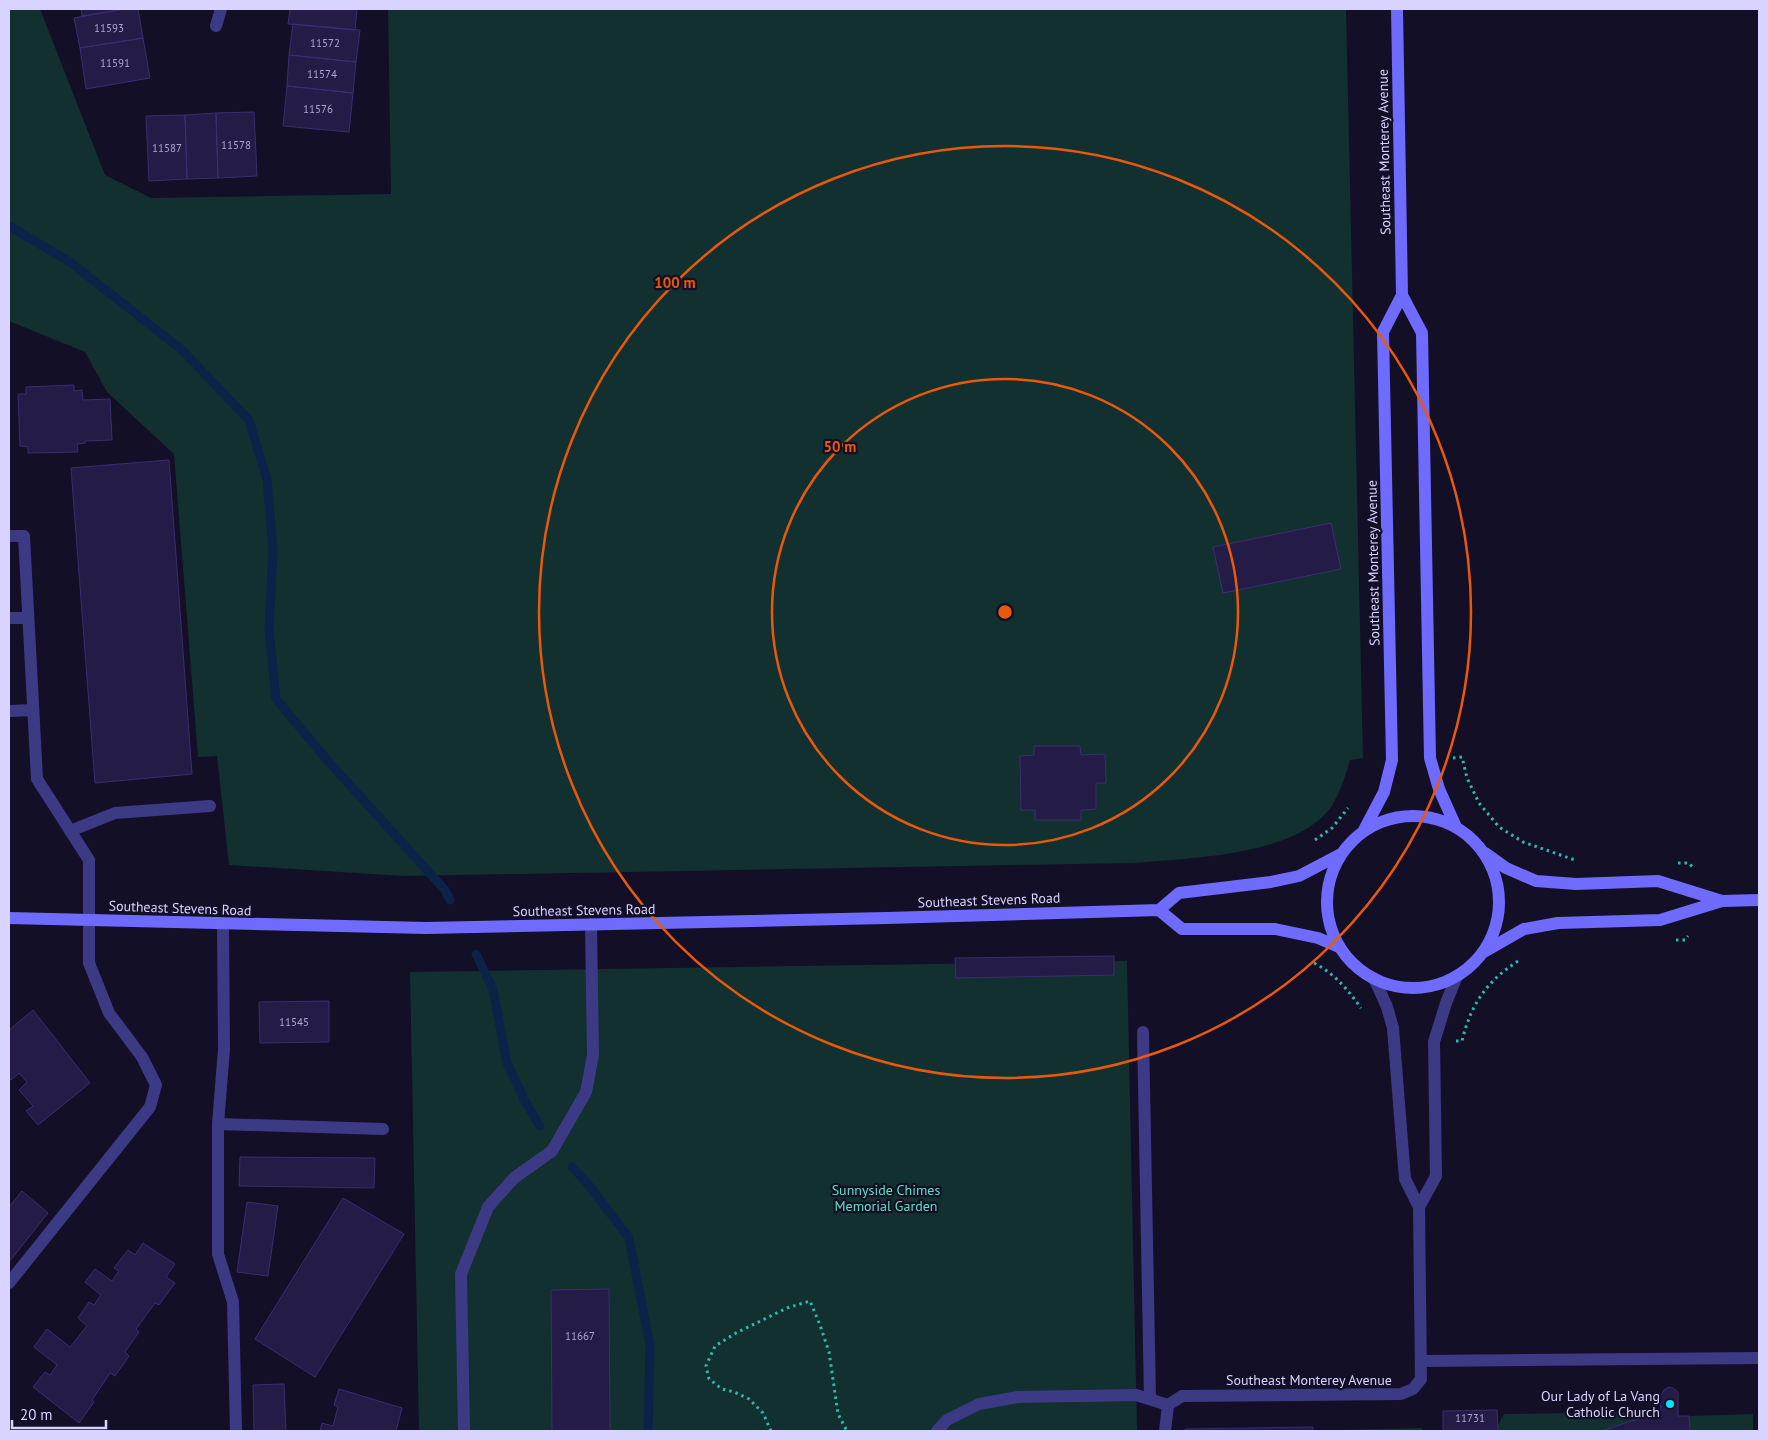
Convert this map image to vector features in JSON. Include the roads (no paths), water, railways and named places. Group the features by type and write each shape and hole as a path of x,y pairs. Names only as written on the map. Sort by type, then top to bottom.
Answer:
{"street":[{"path":"216,26 221,9"},
{"name":"Southeast Monterey Avenue","path":"1397,9 1402,295 1422,333 1430,758 1439,790 1456,827"},
{"name":"Southeast Monterey Avenue","path":"1364,830 1384,792 1392,760 1383,332 1402,295"},
{"path":"9,536 24,536 37,779 89,860 89,964 109,1014 142,1058 156,1085 150,1107 9,1283"},
{"path":"9,618 28,618"},
{"path":"9,711 33,710"},
{"path":"70,831 114,813 210,806"},
{"path":"1484,852 1498,889 1498,910 1495,928 1482,953 1457,976 1438,984 1419,988 1387,984 1360,969 1340,947 1332,931 1327,901 1332,873 1342,854 1364,830 1377,823 1410,815 1438,819 1456,827 1472,839 1484,852 1506,868 1536,881 1576,884 1658,881 1722,901"},
{"path":"1340,947 1309,936 1275,929 1182,929 1159,910 1179,893 1286,879 1311,870 1342,854"},
{"path":"1482,953 1524,928 1558,923 1660,920 1722,901 1759,900"},
{"name":"Southeast Stevens Road","path":"9,918 416,928 896,918 1159,910"},
{"path":"223,924 224,1049 218,1124 218,1254 233,1302 236,1431"},
{"path":"464,1431 461,1274 488,1207 514,1178 552,1151 586,1092 593,1055 591,924"},
{"name":"Southeast Monterey Avenue","path":"1419,1207 1436,1176 1434,1042 1446,1002 1457,976"},
{"name":"Southeast Monterey Avenue","path":"1168,1405 1182,1396 1401,1394 1412,1389 1421,1379 1419,1207 1405,1179 1393,1028 1387,1007 1374,978"},
{"path":"1143,1032 1150,1399"},
{"path":"218,1124 383,1129"},
{"path":"1421,1362 1759,1358"},
{"path":"937,1431 947,1420 979,1404 1018,1397 1136,1394 1168,1405 1165,1431"}],"waterway":[{"path":"9,226 70,262 182,350 249,420 267,480 273,551 269,630 276,699 328,761 445,890 450,900"},
{"path":"476,954 493,989 507,1063 526,1103 540,1126"},
{"path":"572,1167 588,1184 629,1238 650,1345 648,1431"}],"place":[{"name":"Our Lady of La Vang Catholic Church","path":"1670,1404"}],"park label":[{"name":"Sunnyside Chimes Memorial Garden","path":"886,1198"}]}
